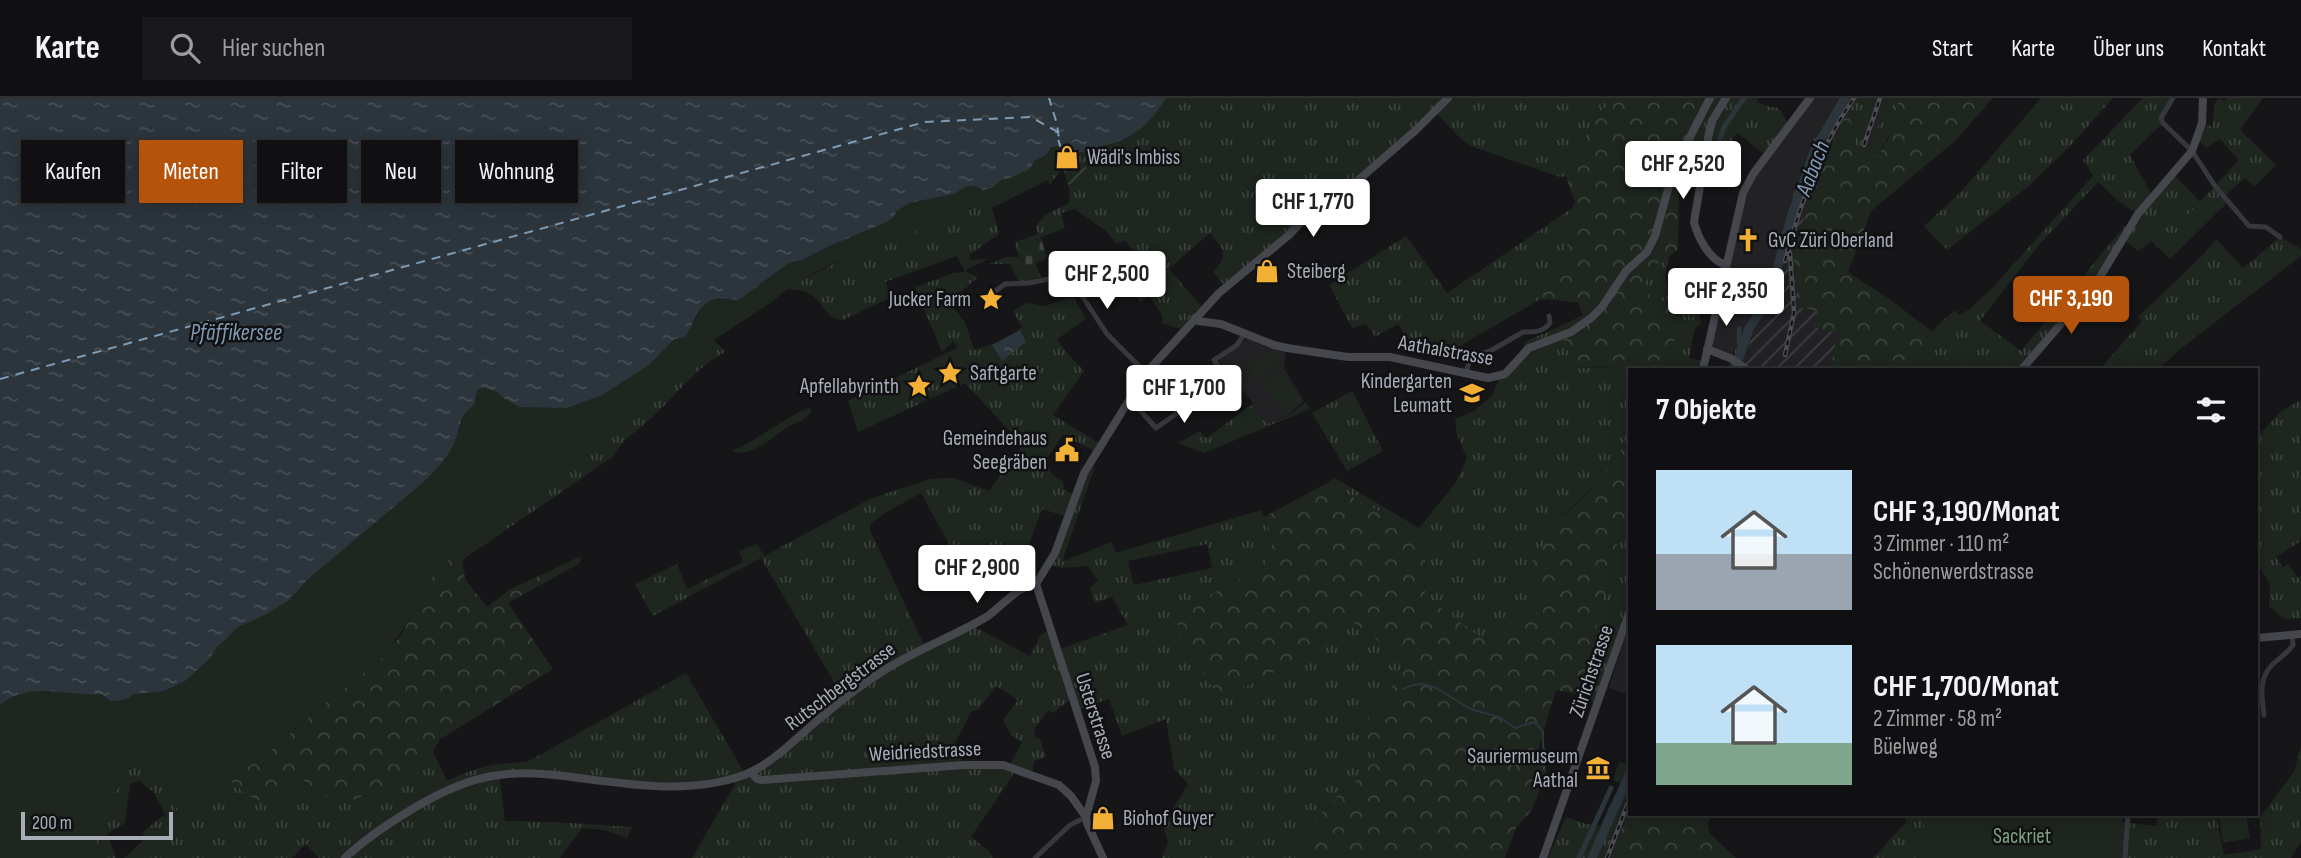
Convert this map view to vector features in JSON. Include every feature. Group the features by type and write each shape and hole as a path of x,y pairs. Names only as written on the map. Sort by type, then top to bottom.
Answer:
{"street":[{"name":"Rutschbergstrasse","path":"345,858 373,833 395,819 450,787 477,778 535,773 622,784 666,786 722,781 751,772 780,753 815,722 879,674 987,616 1024,587 1036,584 1055,553 1084,473 1146,373 1219,293 1289,236 1297,225 1313,216 1392,151 1448,98"},
{"name":"Aathalstrasse","path":"1195,318 1198,321 1221,324 1287,348 1348,357 1390,357 1488,378 1500,377 1510,370 1529,348 1575,330 1598,312 1626,271 1650,248 1674,168 1710,98"},
{"path":"1725,265 1712,256 1694,222 1712,121 1726,98"},
{"path":"1703,368 1737,211 1746,185 1810,98"},
{"path":"2173,98 2161,118 2162,123 2192,151 2215,186 2249,226 2266,227 2280,237"},
{"path":"2023,368 2090,292 2111,263 2138,214 2192,151 2202,123 2203,98"},
{"path":"994,292 1005,284 1066,278 1075,285 1107,334 1146,373"},
{"path":"1466,373 1469,362 1475,356 1492,351 1524,332 1532,334 1546,328 1550,323 1549,316"},
{"path":"1194,404 1227,377 1214,360 1242,341 1245,333"},
{"path":"1707,349 1732,359 1745,368"},
{"path":"1129,398 1156,428 1177,414 1177,408"},
{"name":"Usterstrasse","path":"1036,584 1094,767 1096,781 1086,817"},
{"name":"Zürichstrasse","path":"1543,858 1628,616"},
{"path":"2258,638 2297,634 2293,645 2267,671 2261,695 2264,715"},
{"name":"Weidriedstrasse","path":"751,772 757,779 762,780 964,765 1003,765 1059,785 1086,817"},
{"path":"2125,858 2128,816"},
{"path":"1035,858 1070,825 1086,817 1088,830 1103,858"}],"shaded area":[{"path":"1810,98 1838,98 1813,140 1798,180 1786,216 1766,298 1749,320 1732,359 1707,349 1740,199"},
{"path":"1851,98 1858,98 1830,143 1793,254 1798,307 1817,311 1838,333 1830,368 1743,368 1753,327 1771,306 1792,225 1825,140"},
{"path":"1877,98 1887,98 1872,145 1860,145"},
{"path":"1247,338 1266,347 1286,351 1284,368 1304,401 1288,415 1267,424 1230,375 1227,377 1221,370 1224,368 1220,358"},
{"path":"1628,625 1628,695 1609,688"},
{"path":"1628,790 1628,811 1611,858 1605,858"}],"green space":[{"path":"1166,98 1614,98 1597,117 1575,154 1566,176 1560,177 1471,146 1435,112 1313,216 1305,227 1289,236 1226,287 1213,272 1222,261 1223,250 1210,233 1169,269 1201,306 1180,329 1162,323 1162,315 1149,296 1140,303 1124,276 1142,262 1125,241 1116,244 1106,231 1075,209 1061,213 1065,228 1019,246 1033,282 1020,284 1010,264 990,264 1006,257 1019,257 1015,242 1038,234 1036,226 1045,215 1069,203 1068,185 1090,180 1084,163 1079,164 1075,154 1117,141 1137,131"},
{"path":"1614,98 1710,98 1691,136 1702,146 1679,189 1678,250 1654,266 1645,283 1652,303 1679,298 1681,321 1664,368 1628,368 1628,392 1621,375 1611,367 1575,369 1559,327 1583,315 1578,302 1539,300 1542,287 1590,207 1587,201 1575,203 1566,176 1575,154 1597,117"},
{"path":"1710,98 1758,98 1757,102 1779,109 1789,126 1767,156 1737,133 1729,144 1718,178 1701,174 1705,148 1691,137"},
{"path":"1838,98 1851,98 1825,140 1807,181 1792,225 1771,306 1753,327 1743,368 1727,368 1735,354 1734,328 1745,329 1766,298 1786,216 1813,140"},
{"path":"1858,98 1877,98 1861,145 1872,144 1887,98 1900,100 1885,143 1866,164 1854,159 1855,131 1847,113"},
{"path":"1899,98 1993,98 1956,140 1871,211 1848,272 1930,330 1923,345 1925,368 1830,368 1838,333 1813,327 1817,311 1798,307 1793,254 1821,164 1847,113 1855,131 1854,159 1866,163 1880,152 1888,140"},
{"path":"2041,98 2113,98 2074,142 2030,185 1947,250 1924,226 1961,192"},
{"path":"2143,98 2173,98 2165,109 2163,123 2130,155 2153,197 2173,174 2200,202 2239,160 2220,139 2206,148 2197,139 2202,123 2213,127 2214,104 2220,98 2224,101 2227,98 2263,98 2240,130 2276,165 2255,186 2245,178 2224,197 2228,202 2170,259 2151,241 2138,251 2124,239 2111,263 2025,366 2027,368 1925,368 1923,345 1930,330 1934,331 1955,310 1959,315 1970,309 2093,176 2083,160","holes":["2098,182 2117,200 2138,214 2131,225 2124,227 2021,351 1980,321 2038,246"]},
{"path":"1060,146 1073,151 1079,164 1022,183 1016,192 940,219 946,231 927,238 921,229 824,268 788,289 772,302 769,299 710,339 651,401 608,437 603,447 541,484 503,522 446,561 430,580 411,618 383,657 261,759 179,812 165,787 157,763 139,754 128,761 119,774 119,788 88,817 102,858 0,858 0,705 12,697 37,691 102,694 110,701 128,699 134,694 149,694 175,688 211,657 216,648 239,627 263,616 299,591 307,580 427,479 443,462 454,443 465,412 476,399 478,389 497,392 519,407 553,407 649,366 674,339 680,338 689,330 707,303 719,299 740,299 789,263 802,260 887,222 909,203 951,194 965,187 974,186 983,190 992,188 1001,180 1030,169 1034,161 1048,150"},
{"path":"1042,157 1048,173 1061,170 1050,185 1048,180 992,208 999,234 969,255 970,260 989,259 967,269 966,272 978,277 949,303 965,322 974,350 1008,339 1022,327 1013,311 1027,303 1045,306 1073,297 1086,319 1057,339 1084,371 1053,415 1101,444 1096,452 1063,435 1045,461 1052,475 1063,481 1064,489 1074,495 1084,473 1095,466 1062,562 1111,542 1116,553 1261,510 1274,539 1264,567 1233,583 1177,622 1180,632 1218,697 1261,680 1318,645 1346,617 1406,662 1375,714 1362,725 1377,758 1329,807 1312,820 1311,833 1296,858 1162,858 1168,843 1163,825 1188,784 1174,769 1166,719 1122,736 1109,699 1076,711 1072,698 1053,713 1048,710 1034,729 1035,737 1040,739 1046,757 1034,761 1032,775 1017,769 971,837 988,850 993,858 692,858 735,784 734,778 666,786 553,774 499,774 505,821 632,827 627,838 605,830 582,828 560,858 319,858 306,844 292,858 124,858 144,840 143,832 165,814 153,791 140,780 130,784 125,823 107,834 116,858 0,858 0,705 740,299 759,285 755,308 769,299 772,302 714,340 725,352 694,375 658,412 625,440 614,456 462,560 461,551 424,588 415,610 283,740 261,759 228,778 274,800 302,779 332,800 362,798 426,753 433,752 447,781 486,767 527,762 686,673 745,774 751,772 844,699 761,558 653,616 635,584 677,564 687,589 743,562 739,551 757,544 764,556 870,499 930,479 954,478 989,491 1023,445 965,383 858,432 848,401 957,347 953,341 942,352 915,287 954,273 965,272 957,256 885,282 892,297 843,320 833,318 809,293 785,289","holes":["921,493 965,573 1003,544 1011,551 1018,545 1028,547 1042,509 1065,516 1048,565 1062,568 1088,566 1098,581 1090,587 1094,603 1112,597 1128,625 1057,650 1050,631 1041,634 1030,656 971,625 925,647 870,530 871,523","1207,544 1212,568 1134,585 1128,561","996,686 1018,700 1003,720 1011,735 1022,742 1009,766 964,764 955,743 971,712 979,709"]},
{"path":"1084,162 1090,180 1068,185 1063,169"},
{"path":"1587,201 1590,207 1542,287 1539,300 1446,354 1435,341 1414,350 1398,324 1375,337 1364,324 1352,328 1329,285 1406,236 1447,293 1571,209 1575,203"},
{"path":"2198,204 2210,216 2188,239 2176,227"},
{"path":"2280,237 2301,249 2301,256 2159,368 2101,368 2142,321 2138,317 2202,256 2216,239 2243,268"},
{"path":"1041,238 1047,258 1035,263 1041,277 1032,280 1019,246"},
{"path":"1669,256 1665,275 1671,300 1651,303 1645,283 1654,266"},
{"path":"1679,298 1693,298 1697,302 1701,324 1695,327 1689,358 1705,361 1703,368 1664,368 1681,321"},
{"path":"1559,327 1575,368 1616,369 1623,376 1628,389 1628,432 1617,458 1592,488 1565,513 1555,600 1491,646 1425,596 1427,571 1422,535 1327,483 1335,478 1419,528 1454,485 1467,459 1457,434 1455,419 1474,411 1492,396 1500,377 1521,356 1520,352 1526,341"},
{"path":"1266,352 1280,356 1281,361 1257,381 1246,368"},
{"path":"1279,371 1302,400 1287,413 1263,384"},
{"path":"1352,391 1383,451 1347,471 1312,413"},
{"path":"2301,400 2301,541 2276,557 2283,568 2288,564 2298,578 2301,576 2301,618 2285,619 2269,607 2270,584 2258,565 2258,436 2281,411"},
{"path":"1306,402 1310,409 1204,453 1178,443 1200,431 1206,438 1251,405 1267,424 1288,416"},
{"path":"811,407 811,412 805,418 754,449 747,452 732,451 791,417"},
{"path":"1628,434 1628,520 1613,553 1588,666 1601,684 1594,702 1582,695 1556,690 1539,747 1547,772 1532,810 1516,828 1505,858 1296,858 1294,841 1310,833 1312,820 1353,784 1376,758 1372,749 1363,746 1362,725 1375,714 1406,662 1346,617 1318,645 1261,680 1218,697 1179,632 1177,622 1193,604 1264,567 1274,539 1264,517 1327,483 1422,535 1427,571 1425,596 1491,645 1555,600 1525,572 1560,519 1588,493 1617,457"},
{"path":"1628,520 1628,603 1601,684 1588,666 1613,553"},
{"path":"461,550 465,579 487,607 509,590 579,557 581,559 580,563 508,603 553,669 439,740 433,752 426,753 383,786 358,798 334,800 301,779 276,799 262,802 228,778 261,759 398,639 430,580 438,569"},
{"path":"2301,746 2301,842 2291,858 1873,858 1906,822 1905,816 2122,816 2122,822 2156,826 2158,816 2216,816 2224,855 2261,849 2260,817 2294,772"},
{"path":"1619,762 1628,764 1621,784 1613,780"},
{"path":"1628,768 1628,790 1605,858 1548,858 1566,817 1600,826"},
{"path":"1628,811 1628,816 1712,816 1708,823 1709,833 1736,858 1611,858"},
{"name":"Sackriet","path":"1926,816 2122,816 2122,822 2127,822 2125,858 1917,858"},
{"path":"2218,816 2246,816 2250,838 2223,843"}],"water":[{"name":"Pfäffikersee","path":"0,98 1166,98 1147,123 1116,142 1075,154 1073,152 1064,155 1060,146 1051,148 1046,155 1034,161 1030,169 1001,180 992,188 983,190 974,186 965,187 954,194 909,203 887,222 802,260 789,263 740,299 710,301 701,309 685,337 674,339 649,365 602,395 567,408 519,407 497,392 478,389 474,405 462,418 451,449 427,479 307,580 288,601 238,627 185,681 164,691 134,694 120,700 110,701 102,694 37,691 12,697 0,705"},
{"path":"1020,330 1026,342 1002,361 992,345"}],"waterway":[{"path":"1708,169 1724,127 1744,98"},
{"name":"Aabach","path":"1739,358 1749,328 1769,299 1791,217 1815,149 1845,98"},
{"path":"1739,329 1740,354"},
{"path":"1404,689 1413,685 1430,686 1469,708 1501,718 1515,728 1534,722 1543,731 1543,747 1549,760"},
{"name":"Aabach","path":"1592,858 1628,777"},
{"path":"1579,858 1611,788"}],"ferry route":[{"path":"0,379 925,122 1031,117 1056,131 1060,146 1049,98"}],"railway":[{"path":"1785,261 1812,176 1831,136 1854,98"},
{"path":"1864,145 1880,98"},
{"path":"1785,355 1794,313 1790,253"},
{"path":"1607,858 1628,803"}],"place":[{"name":"Wädi's Imbiss","path":"1067,157"},
{"name":"GvC Züri Oberland","path":"1748,240"},
{"name":"Steiberg","path":"1267,271"},
{"name":"Jucker Farm","path":"991,299"},
{"name":"Saftgarte","path":"950,373"},
{"name":"Apfellabyrinth","path":"919,386"},
{"name":"Kindergarten Leumatt","path":"1472,393"},
{"name":"Gemeindehaus Seegräben","path":"1067,450"},
{"name":"Sauriermuseum Aathal","path":"1598,768"},
{"name":"Biohof Guyer","path":"1103,818"}]}
